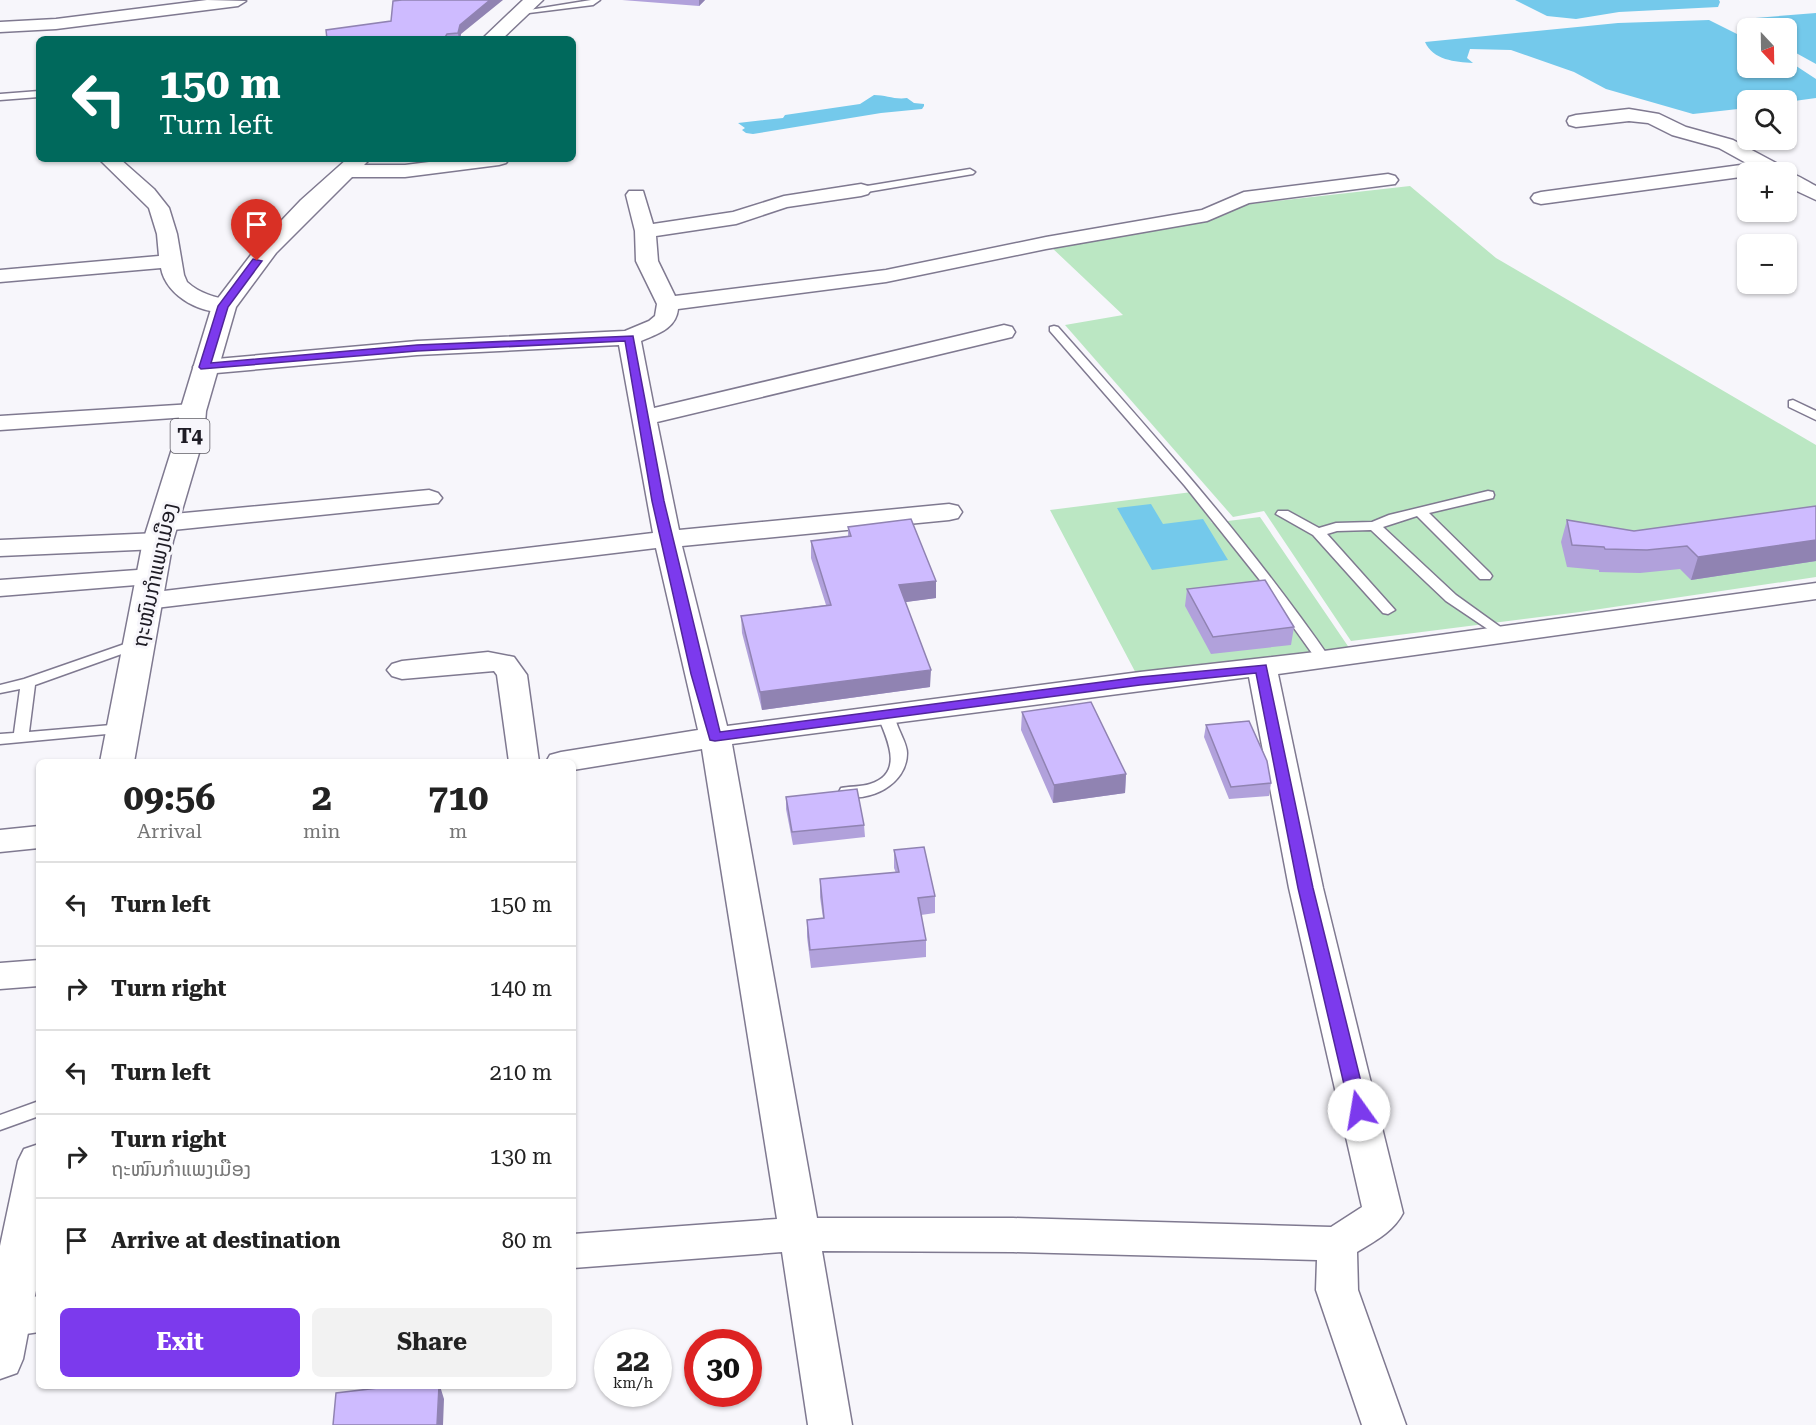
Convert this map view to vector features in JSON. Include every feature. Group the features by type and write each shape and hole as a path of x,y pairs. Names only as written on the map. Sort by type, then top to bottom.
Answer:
{"main road":[{"path":"494,36 527,6"},
{"name":"ຖະໜົນກຳແພງເມືອງ","path":"118,759 161,532 190,436 193,411 224,306 268,248 352,165"},
{"path":"9,1319 36,1177"}],"street":[{"path":"0,27 56,32 237,1 248,16"},
{"path":"56,32 57,4"},
{"path":"1576,121 1629,115 1652,118 1679,131 1726,144 1759,162"},
{"path":"112,162 155,202 162,215 174,284 203,303 224,306"},
{"path":"352,165 405,171 476,162"},
{"path":"1541,198 1737,174"},
{"path":"668,304 877,278 1046,243 1207,215 1244,198 1388,180"},
{"path":"1797,184 1816,194"},
{"path":"645,231 730,220 784,202 861,190"},
{"path":"205,367 417,348 629,338 657,326 666,318 668,304 648,261 645,231 636,195"},
{"path":"0,276 170,261"},
{"path":"643,418 1004,332"},
{"path":"629,338 658,501 715,737 800,1234 830,1425"},
{"path":"0,423 193,411"},
{"path":"0,548 161,532 429,498"},
{"path":"0,588 149,589 949,512"},
{"path":"576,760 715,737 1140,681 1324,660 1816,591"},
{"path":"402,670 488,661 504,663 512,675 524,759"},
{"path":"576,1251 800,1234 1013,1234 1336,1244 1383,1213 1306,888 1262,668"},
{"path":"0,841 36,837"},
{"path":"0,976 36,973"},
{"path":"1336,1244 1337,1290 1384,1425"}],"lane":[{"path":"527,6 592,3 596,0"},
{"path":"0,97 36,94"},
{"path":"861,190 970,172"},
{"path":"1054,329 1191,483 1264,576 1324,660"},
{"path":"1793,404 1816,416"},
{"path":"1318,531 1336,527 1374,526 1394,518 1488,495"},
{"path":"1420,512 1485,576"},
{"path":"1283,514 1318,531 1388,610"},
{"path":"1374,526 1451,598 1501,634"},
{"path":"0,689 28,683 140,643"},
{"path":"21,737 28,683"},
{"path":"847,792 873,789 887,782 896,770 900,752 885,714"},
{"path":"0,739 123,729"},
{"path":"0,1123 36,1109"}],"green space":[{"path":"1410,186 1496,258 1816,445 1816,577 1580,612 1351,641 1264,511 1233,517 1065,325 1123,315 1050,246 1225,215 1233,206"},
{"path":"1192,492 1212,523 1260,517 1354,655 1140,681 1050,510"}],"water":[{"path":"1515,0 1719,0 1720,2 1718,7 1619,12 1576,19 1547,16"},
{"path":"1816,13 1816,64 1797,54 1797,18 1755,18"},
{"path":"1709,20 1737,34 1737,78 1797,78 1797,67 1816,79 1816,98 1797,101 1797,90 1737,90 1737,109 1693,114 1606,89 1574,72 1511,50 1470,49 1467,58 1473,63 1466,63 1445,59 1433,53 1425,42 1618,23"},
{"path":"874,95 907,98 914,103 924,104 924,106 922,109 881,113 753,134 746,133 742,130 745,128 738,123 783,118 785,115 860,104"},
{"path":"1151,504 1163,524 1203,519 1228,560 1152,570 1117,508"}],"building":[{"path":"490,0 460,25 458,33 446,36 327,36 326,30 391,21 393,1"},
{"path":"1816,506 1816,540 1698,557 1687,546 1647,550 1572,545 1567,520 1634,531"},
{"path":"911,519 936,581 899,585 931,670 760,692 741,616 831,605 811,541 851,536 848,527"},
{"path":"1265,580 1294,627 1213,637 1187,589"},
{"path":"1091,702 1126,774 1054,785 1022,712"},
{"path":"1249,721 1267,761 1271,783 1231,787 1206,725"},
{"path":"857,789 864,825 792,832 786,797"},
{"path":"924,847 935,896 918,898 926,940 810,950 807,920 824,918 820,879 899,872 894,850"},
{"path":"370,1389 439,1389 437,1425 333,1425 336,1393"}],"route":[{"path":"257,261 224,306 205,367 417,348 629,338 658,501 715,737 1140,681 1262,668 1306,888 1359,1110"}]}
